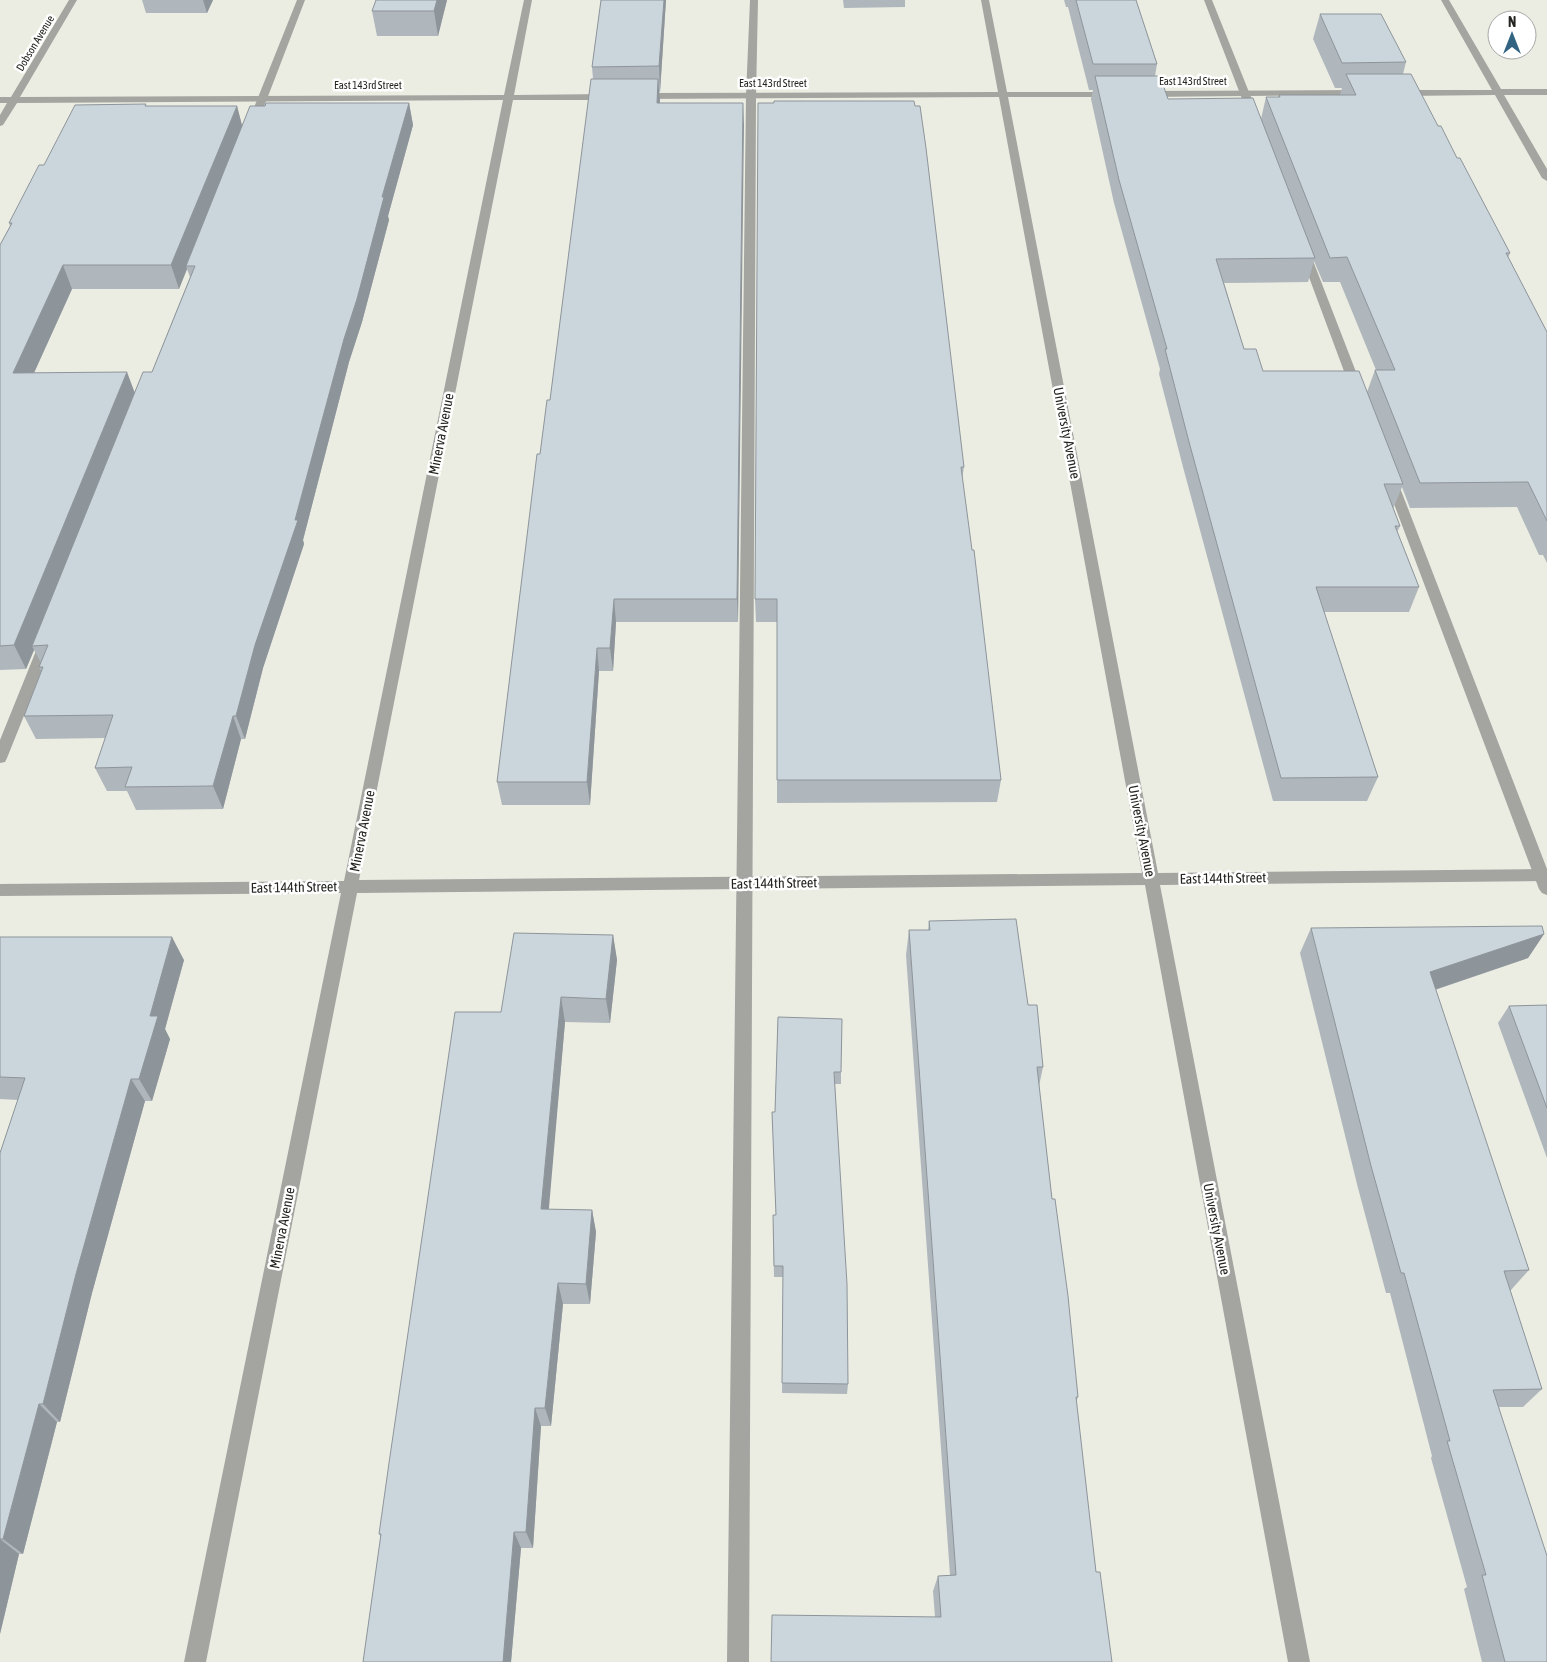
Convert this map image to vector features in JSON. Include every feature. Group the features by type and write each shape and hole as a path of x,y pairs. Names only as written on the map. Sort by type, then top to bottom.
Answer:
{"street":[{"name":"Dobson Avenue","path":"0,123 74,0"},
{"path":"247,138 301,0"},
{"name":"Minerva Avenue","path":"195,1662 528,0"},
{"path":"738,1662 751,96 754,0"},
{"name":"University Avenue","path":"985,0 1299,1662"},
{"path":"1208,0 1260,133"},
{"path":"1445,0 1547,178"},
{"path":"1391,93 1547,92"},
{"name":"East 143rd Street","path":"1139,94 1372,93"},
{"name":"East 143rd Street","path":"0,100 1119,94"},
{"path":"1302,244 1361,401"},
{"path":"1386,466 1545,880"},
{"path":"0,758 52,628"},
{"name":"East 144th Street","path":"0,890 1151,879 1545,880"}],"building":[{"path":"376,0 437,0 434,11 372,11"},
{"path":"601,0 664,0 659,66 592,67"},
{"path":"1076,0 1136,0 1157,64 1093,64"},
{"path":"1320,14 1381,14 1406,62 1342,63"},
{"path":"1346,74 1411,74 1438,126 1441,126 1457,158 1460,158 1510,253 1506,253 1547,332 1547,521 1528,482 1420,483 1375,370 1395,370 1347,257 1330,258 1266,97 1280,97 1279,95 1356,95"},
{"path":"1095,76 1160,76 1168,99 1253,98 1315,258 1216,259 1244,349 1256,349 1263,371 1359,371 1403,484 1384,484 1400,526 1395,526 1419,587 1316,587 1378,777 1281,778 1189,442 1165,349 1167,349 1119,180"},
{"path":"591,79 658,79 657,103 743,103 737,599 614,599 610,648 597,648 587,782 497,782 537,454 540,454 547,400 550,400"},
{"path":"774,101 914,101 915,106 920,106 964,467 961,467 972,550 974,550 1001,780 777,780 777,599 755,599 758,103 774,103"},
{"path":"266,103 409,103 382,197 384,197 357,299 344,339 295,520 298,520 255,645 236,716 233,716 213,786 125,787 132,767 95,768 113,715 24,716 43,667 39,667 48,645 32,646 143,372 152,372 195,266 186,266 250,106 265,106"},
{"path":"146,104 145,106 237,106 171,265 63,265 13,373 127,372 14,645 0,646 0,245 12,223 9,223 39,165 44,165 75,105"},
{"path":"1016,919 1028,1005 1037,1005 1043,1067 1037,1067 1052,1199 1055,1199 1068,1296 1078,1397 1076,1397 1096,1572 1100,1572 1112,1662 771,1662 772,1615 941,1617 938,1576 956,1575 909,930 930,930 929,921"},
{"path":"1542,926 1544,934 1430,972 1529,1270 1504,1271 1542,1389 1493,1390 1547,1556 1547,1662 1505,1662 1482,1575 1486,1575 1447,1441 1450,1441 1404,1273 1401,1273 1371,1166 1311,928"},
{"path":"514,933 613,935 606,999 561,997 541,1209 592,1210 586,1284 558,1283 545,1408 535,1408 526,1532 514,1532 503,1662 363,1662 389,1463 455,1012 501,1012"},
{"path":"0,937 172,937 150,1016 158,1016 139,1079 131,1079 76,1274 43,1404 39,1404 3,1539 0,1539 0,1153 25,1078 0,1077"},
{"path":"1547,1005 1547,1108 1509,1006"},
{"path":"778,1017 842,1019 841,1072 834,1072 847,1284 848,1384 782,1383 783,1266 774,1266 773,1215 776,1215 772,1112 775,1112"}]}
